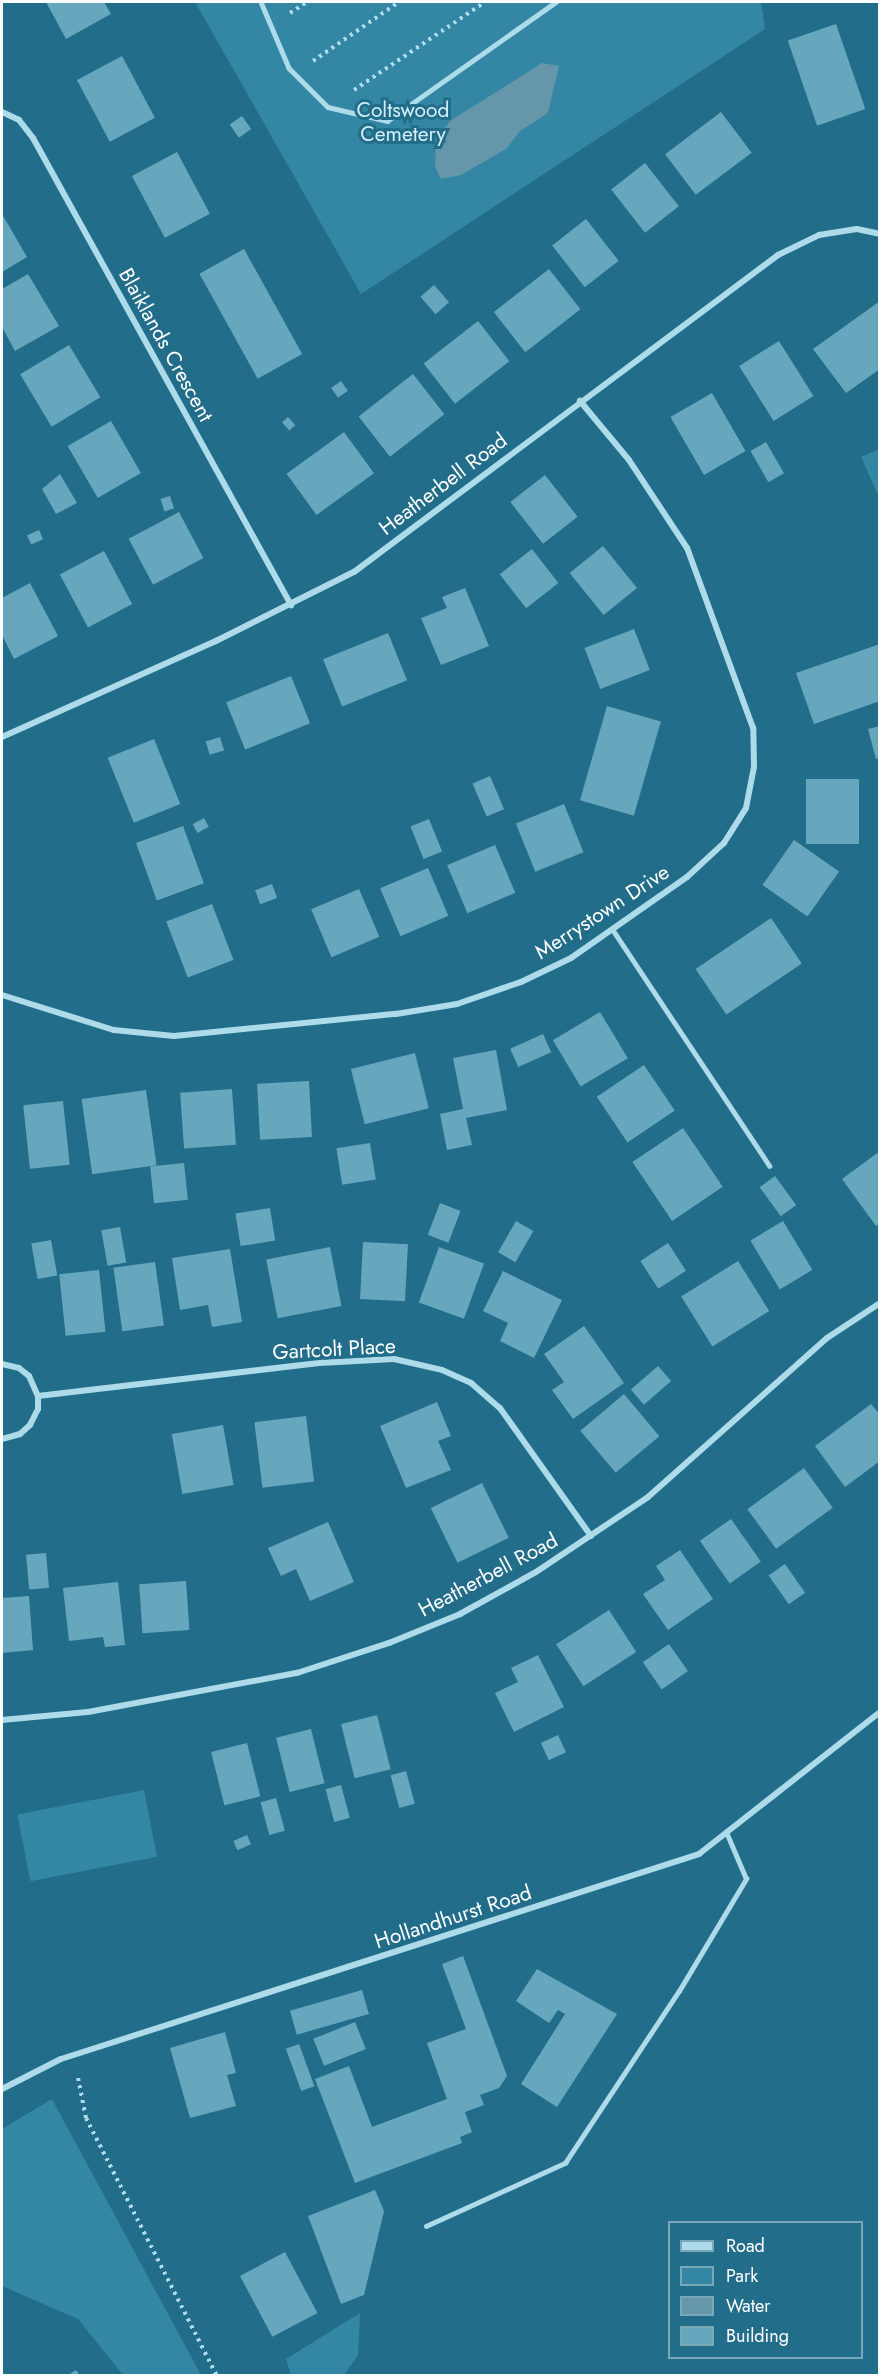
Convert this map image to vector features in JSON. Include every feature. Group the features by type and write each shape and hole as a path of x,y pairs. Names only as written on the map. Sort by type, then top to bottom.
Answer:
{"street":[{"name":"Blaiklands Crescent","path":"2,112 19,120 33,138 291,605"},
{"name":"Heatherbell Road","path":"2,736 291,605 354,572 778,255 819,235 857,229 879,234"},
{"name":"Merrystown Drive","path":"2,995 114,1030 174,1036 339,1020 457,1004 531,977 571,958 687,877 724,843 746,808 754,766 753,728 687,548 629,460 580,401"},
{"name":"Heatherbell Road","path":"2,1720 88,1712 297,1673 389,1643 460,1614 591,1536 656,1491 827,1338 879,1303"},
{"name":"Gartcolt Place","path":"38,1396 319,1363 393,1359 442,1370 471,1383 500,1408 591,1536"},
{"path":"2,1364 19,1368 29,1376 38,1396 38,1409 30,1425 20,1434 2,1439"},
{"name":"Hollandhurst Road","path":"2,2089 73,2056 699,1854 879,1712"}],"lane":[{"path":"261,2 289,68 328,108 387,121 556,2"},
{"path":"613,930 770,1166"},
{"path":"426,2226 565,2163 667,2010 746,1879 726,1832"}],"path":[{"path":"295,74 399,2"},
{"path":"328,108 485,2"},
{"path":"73,2056 86,2118 217,2376"}],"green space":[{"name":"Coltswood Cemetery","path":"195,2 761,2 765,29 361,294"},
{"path":"879,449 879,497 861,457"},
{"path":"144,1790 157,1857 30,1881 17,1815"},
{"path":"52,2099 201,2375 123,2375 78,2319 2,2286 2,2129"},
{"path":"360,2313 358,2355 344,2375 291,2375 286,2359"}],"water":[{"path":"542,63 559,66 548,113 519,132 506,149 461,175 441,179 435,167 436,142 450,121"}],"building":[{"path":"46,2 104,2 111,14 66,39"},
{"path":"836,24 865,109 817,126 788,41"},
{"path":"122,56 155,118 110,142 77,80"},
{"path":"721,112 752,153 696,195 665,154"},
{"path":"242,116 251,129 239,138 230,125"},
{"path":"177,152 210,214 165,238 132,176"},
{"path":"645,163 679,206 645,233 611,189"},
{"path":"2,214 27,257 2,272"},
{"path":"586,219 619,261 585,287 552,245"},
{"path":"244,249 302,354 258,379 199,274"},
{"path":"549,269 580,309 525,352 494,312"},
{"path":"28,274 59,326 15,351 2,327 2,289"},
{"path":"434,285 449,302 436,314 420,297"},
{"path":"880,301 880,369 846,393 813,349"},
{"path":"478,321 509,361 455,404 424,363"},
{"path":"779,341 813,396 774,421 739,366"},
{"path":"69,345 100,397 52,427 20,374"},
{"path":"413,374 444,414 390,457 359,416"},
{"path":"341,381 348,391 338,398 331,388"},
{"path":"712,393 746,451 704,475 670,417"},
{"path":"288,417 295,425 289,431 282,422"},
{"path":"111,421 141,473 98,498 68,446"},
{"path":"344,432 374,473 317,515 287,474"},
{"path":"766,442 784,473 768,482 750,451"},
{"path":"60,474 77,503 56,514 42,489"},
{"path":"545,475 578,517 543,544 510,502"},
{"path":"170,496 174,508 165,511 160,499"},
{"path":"179,512 203,558 153,585 129,539"},
{"path":"39,530 43,539 31,544 27,535"},
{"path":"603,546 637,588 604,615 570,573"},
{"path":"532,549 558,583 526,608 500,574"},
{"path":"104,551 132,604 88,627 60,574"},
{"path":"30,583 58,636 14,659 2,635 2,598"},
{"path":"465,588 489,646 441,665 421,618 447,608 442,597"},
{"path":"634,629 650,670 600,689 585,648"},
{"path":"388,633 407,680 342,707 323,659"},
{"path":"880,644 880,701 814,724 796,673"},
{"path":"291,676 310,723 245,750 226,702"},
{"path":"607,706 661,721 634,816 580,800"},
{"path":"880,726 880,758 876,759 868,729"},
{"path":"220,737 224,750 210,755 206,741"},
{"path":"154,739 180,804 134,823 108,758"},
{"path":"490,776 504,809 487,817 473,783"},
{"path":"806,779 859,779 859,844 806,844"},
{"path":"564,804 583,852 535,872 516,823"},
{"path":"204,818 209,827 197,833 193,824"},
{"path":"429,819 442,851 424,859 410,826"},
{"path":"183,826 204,883 157,900 136,843"},
{"path":"794,840 839,872 808,917 762,885"},
{"path":"495,845 515,893 467,913 447,865"},
{"path":"428,868 448,916 400,936 380,888"},
{"path":"272,884 277,898 260,904 255,890"},
{"path":"359,889 379,937 331,957 311,909"},
{"path":"212,904 234,960 188,978 166,922"},
{"path":"771,918 802,964 726,1014 696,969"},
{"path":"600,1012 628,1058 581,1087 553,1040"},
{"path":"543,1034 551,1052 518,1067 510,1049"},
{"path":"496,1050 507,1110 466,1118 472,1145 447,1150 440,1114 463,1109 453,1058"},
{"path":"415,1053 429,1108 365,1124 351,1069"},
{"path":"644,1065 675,1111 628,1142 597,1097"},
{"path":"309,1081 312,1137 260,1140 257,1084"},
{"path":"232,1089 236,1145 184,1148 180,1093"},
{"path":"146,1090 157,1165 92,1174 82,1099"},
{"path":"63,1101 70,1165 30,1169 23,1105"},
{"path":"683,1128 723,1187 672,1221 632,1162"},
{"path":"370,1143 376,1180 342,1185 336,1148"},
{"path":"880,1151 880,1223 876,1226 842,1179"},
{"path":"184,1163 188,1200 154,1203 150,1167"},
{"path":"775,1176 796,1205 781,1216 760,1187"},
{"path":"440,1203 461,1211 448,1243 428,1235"},
{"path":"270,1208 275,1241 241,1246 235,1213"},
{"path":"516,1221 533,1231 515,1262 498,1252"},
{"path":"783,1221 812,1270 780,1289 750,1241"},
{"path":"120,1227 126,1262 108,1266 101,1230"},
{"path":"51,1240 57,1275 38,1279 31,1243"},
{"path":"363,1242 408,1244 405,1301 360,1299"},
{"path":"668,1243 686,1271 658,1289 640,1261"},
{"path":"330,1247 341,1306 278,1318 266,1259"},
{"path":"439,1247 484,1263 464,1319 419,1302"},
{"path":"230,1249 242,1322 212,1327 208,1305 180,1310 172,1258"},
{"path":"738,1261 769,1311 712,1347 681,1297"},
{"path":"155,1262 164,1325 122,1331 113,1268"},
{"path":"99,1270 105,1332 66,1336 59,1274"},
{"path":"503,1271 562,1300 534,1358 500,1341 508,1323 483,1311"},
{"path":"584,1326 624,1383 573,1419 552,1390 564,1382 544,1354"},
{"path":"658,1366 671,1381 644,1405 631,1390"},
{"path":"624,1394 659,1436 616,1473 580,1431"},
{"path":"437,1402 451,1436 438,1441 451,1470 406,1488 380,1426"},
{"path":"871,1404 880,1415 880,1461 845,1487 815,1446"},
{"path":"306,1416 314,1482 262,1488 254,1422"},
{"path":"223,1425 234,1485 182,1494 172,1434"},
{"path":"804,1468 833,1508 776,1549 747,1509"},
{"path":"482,1483 509,1538 458,1563 431,1508"},
{"path":"731,1519 761,1562 730,1583 700,1541"},
{"path":"328,1522 354,1582 310,1601 296,1569 281,1576 268,1548"},
{"path":"680,1550 713,1599 668,1630 643,1594 665,1580 656,1566"},
{"path":"46,1553 49,1588 29,1590 26,1555"},
{"path":"785,1564 805,1593 789,1604 769,1575"},
{"path":"186,1581 189,1630 143,1633 139,1584"},
{"path":"118,1582 125,1645 105,1647 103,1637 69,1641 63,1588"},
{"path":"29,1596 33,1650 2,1653 2,1598"},
{"path":"609,1610 636,1652 583,1686 556,1644"},
{"path":"669,1644 688,1671 662,1689 643,1662"},
{"path":"538,1655 564,1707 514,1732 495,1693 518,1682 511,1668"},
{"path":"377,1715 391,1769 355,1778 341,1724"},
{"path":"311,1729 325,1783 290,1792 276,1738"},
{"path":"558,1735 566,1752 549,1760 541,1743"},
{"path":"247,1743 260,1796 224,1805 211,1752"},
{"path":"406,1771 415,1804 399,1808 391,1775"},
{"path":"341,1785 350,1818 334,1822 326,1789"},
{"path":"276,1798 285,1831 269,1835 261,1802"},
{"path":"247,1835 251,1844 237,1850 233,1841"},
{"path":"463,1956 507,2076 499,2088 480,2095 484,2105 465,2112 472,2132 460,2137 462,2143 355,2183 315,2079 349,2066 372,2127 447,2099 427,2043 466,2029 442,1964"},
{"path":"537,1969 617,2014 557,2107 521,2084 565,2014 558,2010 549,2023 516,2001"},
{"path":"362,1990 369,2014 297,2035 290,2011"},
{"path":"355,2022 366,2049 324,2066 313,2039"},
{"path":"225,2032 236,2073 227,2075 236,2106 190,2118 170,2048"},
{"path":"299,2044 314,2086 301,2091 286,2049"},
{"path":"375,2190 384,2211 364,2295 341,2304 308,2216"},
{"path":"285,2252 317,2313 272,2337 240,2276"},
{"path":"76,2370 80,2376 67,2376"}]}
